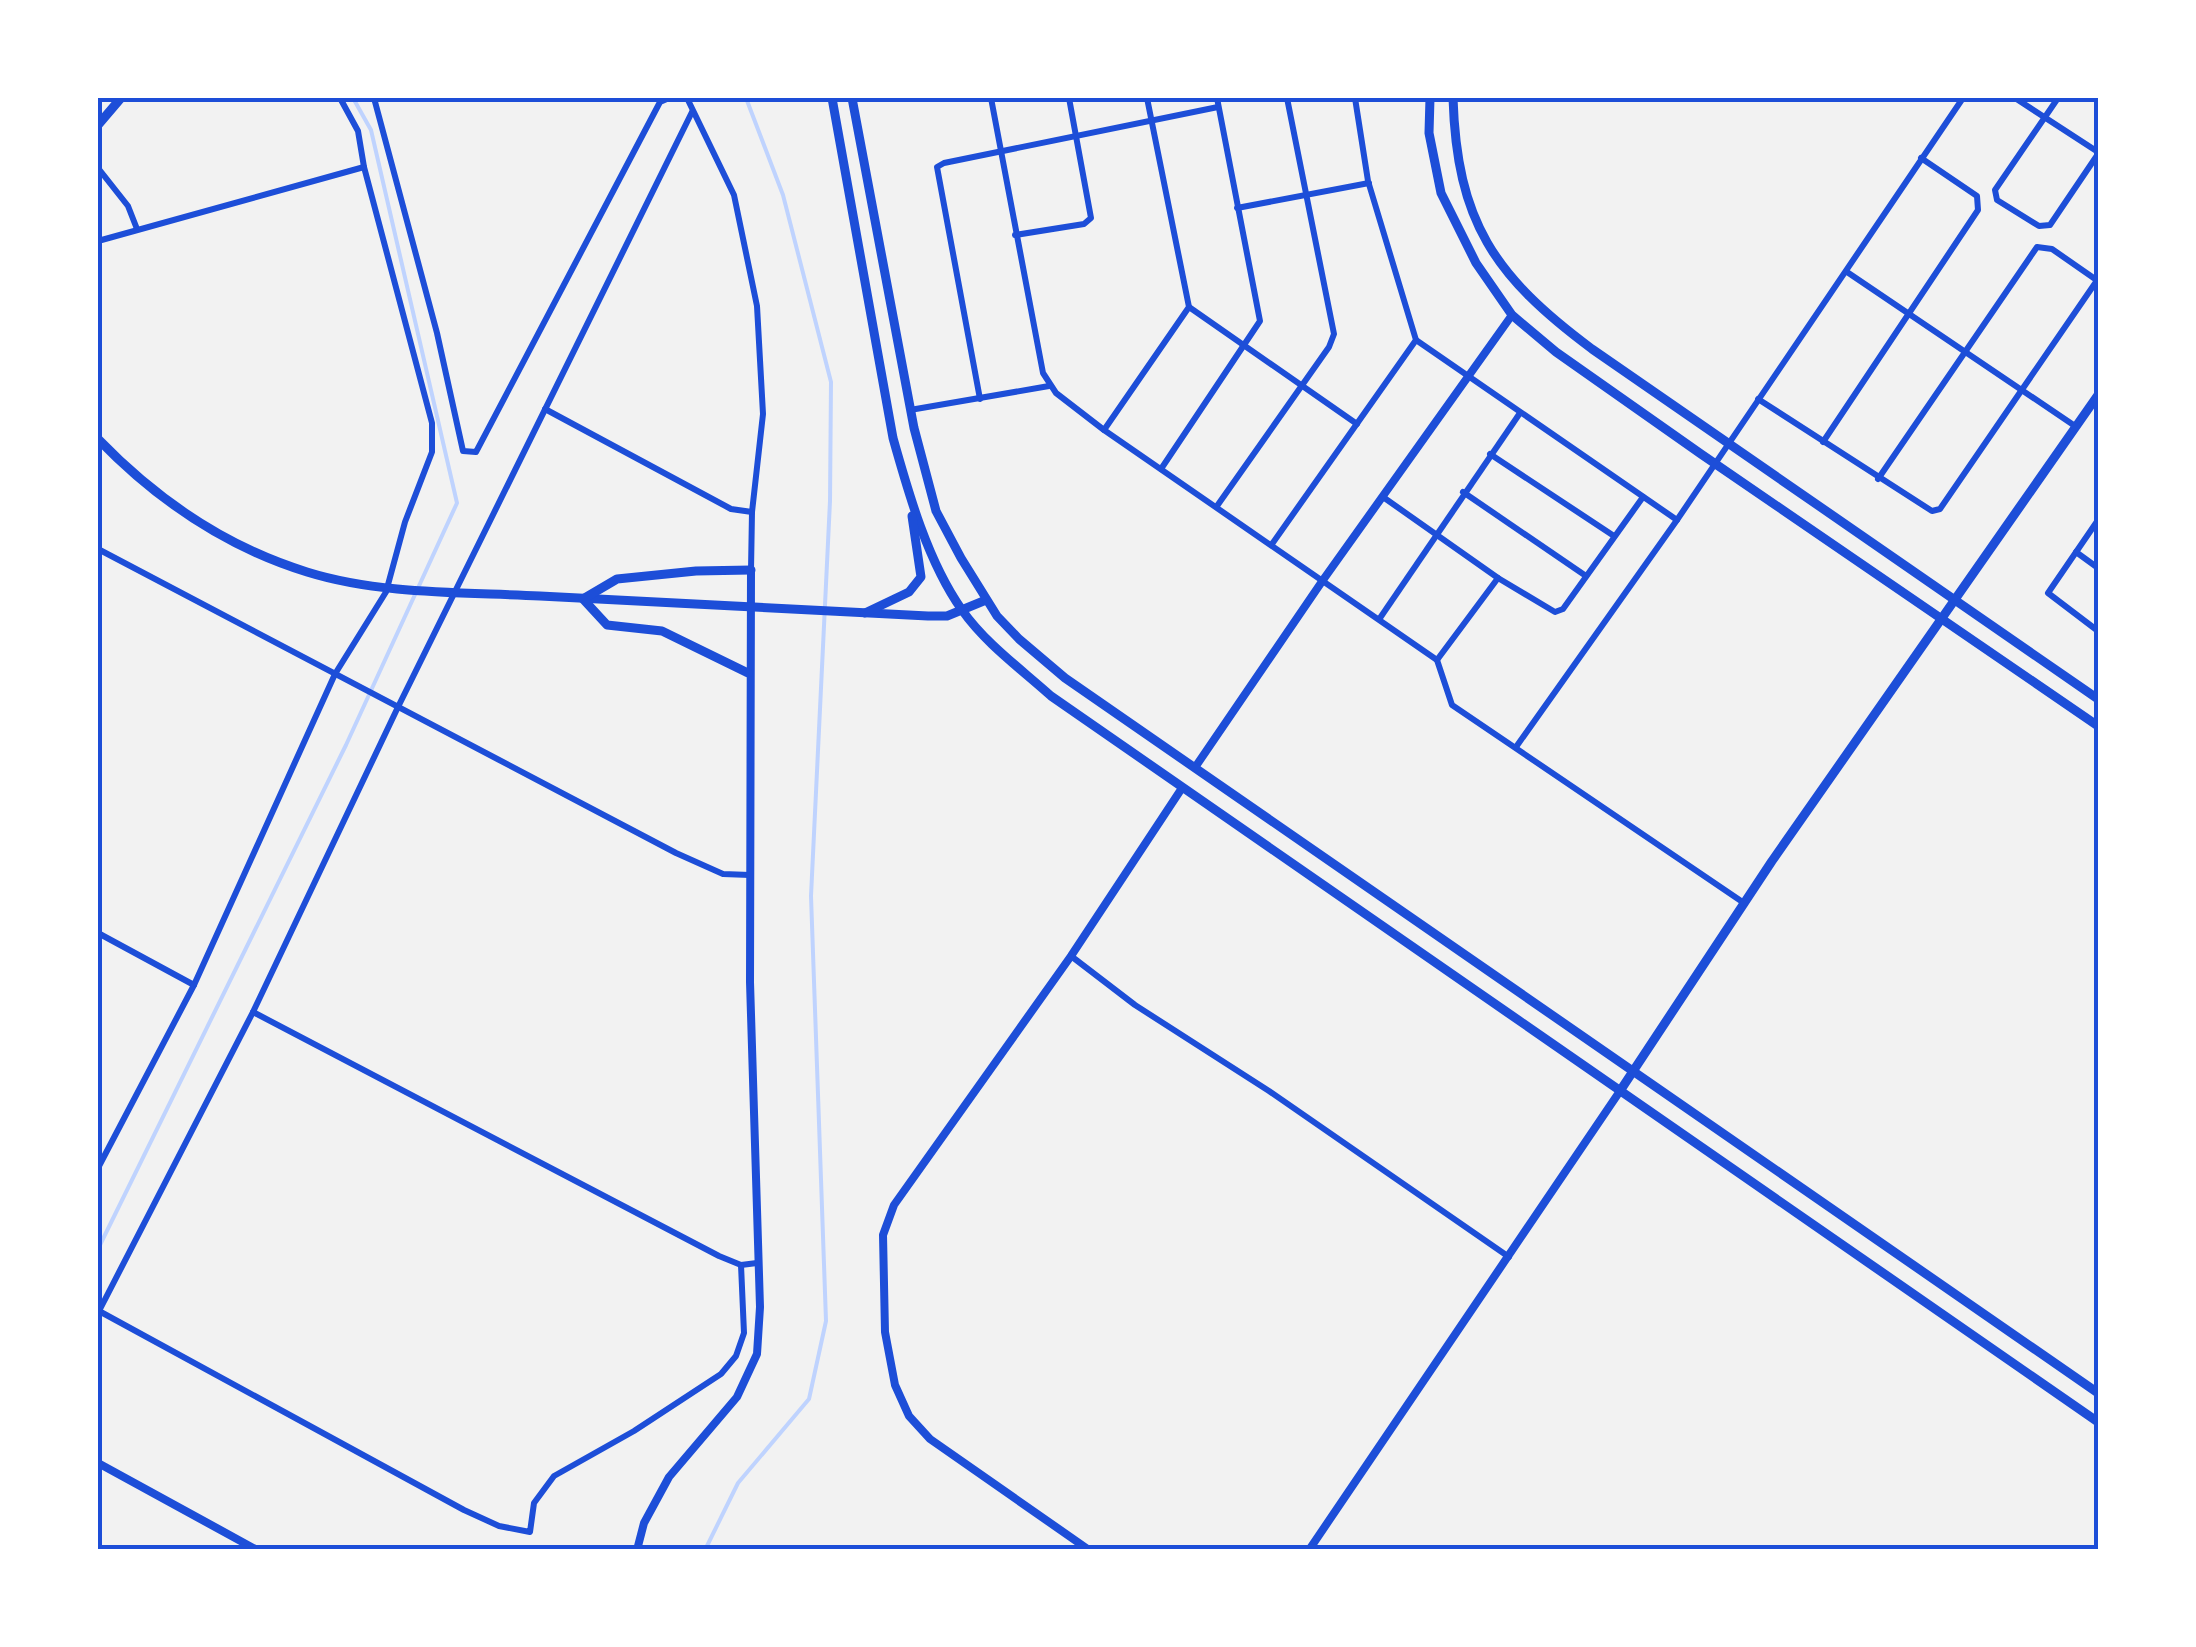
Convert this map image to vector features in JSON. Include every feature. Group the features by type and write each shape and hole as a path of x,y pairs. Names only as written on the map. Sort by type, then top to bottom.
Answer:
{"main road":[{"path":"98,125 121,98"},
{"path":"832,98 893,438 907,489 922,532 962,610 986,637 1050,696 2098,1422"},
{"path":"852,98 910,410 936,511 986,600 1018,640 1065,678 2098,1393"},
{"path":"1430,98 1428,133 1441,193 1476,263 1512,315 1556,352 1715,464 2098,726"},
{"path":"1453,98 1454,144 1463,191 1489,245 1525,294 1592,349 2098,699"},
{"path":"1620,1091 1744,903 2098,395"},
{"path":"98,439 134,477 197,522 252,552 306,572 382,589 947,616 986,600"},
{"path":"864,613 909,592 921,577 907,489"},
{"path":"583,598 617,579 751,570"},
{"path":"583,598 607,625 662,631 748,674"}],"street":[{"path":"98,1168 194,985 335,674 382,589 432,452 432,423 364,167 358,131 340,98"},
{"path":"374,98 437,333 463,451 476,452 660,102 669,98"},
{"path":"637,1550 644,1523 669,1477 737,1397 757,1354 760,1307 756,1263 748,674 752,512 762,414 758,306 734,195 688,98"},
{"path":"990,98 1043,373 1049,386 1104,430 1437,660 1452,706 1744,903"},
{"path":"1016,234 1084,224 1091,218 1069,98"},
{"path":"1147,98 1189,307 1357,424"},
{"path":"1162,469 1260,321 1216,98"},
{"path":"1217,506 1330,347 1334,334 1287,98"},
{"path":"1355,98 1368,183 1416,340 1677,520"},
{"path":"1516,747 1677,520 1963,98"},
{"path":"2015,98 2044,118 2098,153 2050,225 2039,226 1997,200 1995,190 2044,118 2058,98"},
{"path":"980,399 936,168 1001,150 1218,107"},
{"path":"692,112 394,704 253,1012 98,1311 464,1510 498,1526 530,1532 534,1504 554,1476 634,1431 721,1374 736,1356 744,1333 741,1265"},
{"path":"1823,442 1978,210 1977,196 1921,158"},
{"path":"98,241 364,167"},
{"path":"98,168 128,206 138,230"},
{"path":"1237,208 1368,183"},
{"path":"1758,398 1878,479 1932,512 1940,508 2098,280 2052,248 2037,247 1878,479"},
{"path":"1847,272 2076,427"},
{"path":"1104,430 1189,307"},
{"path":"1196,766 1512,315"},
{"path":"1272,544 1416,340"},
{"path":"910,410 1049,386"},
{"path":"545,409 731,509 752,512"},
{"path":"1380,618 1520,414"},
{"path":"1490,454 1614,536"},
{"path":"1464,492 1586,576"},
{"path":"1383,497 1498,578 1554,612 1563,609 1643,497"},
{"path":"2098,520 2048,593 2098,630"},
{"path":"98,549 676,853 723,874 750,876"},
{"path":"2076,552 2098,568"},
{"path":"1437,660 1498,578"},
{"path":"1089,1550 930,1440 909,1416 894,1385 885,1332 883,1235 894,1205 1071,956 1182,788"},
{"path":"98,934 194,985"},
{"path":"1071,956 1135,1005 1269,1090 1510,1258"},
{"path":"253,1012 518,1153 741,1265 756,1263"},
{"path":"1309,1550 1620,1091"},
{"path":"98,1463 257,1550"}],"waterway":[{"path":"98,1249 346,745 457,503 371,130 353,98"},
{"path":"705,1550 738,1483 809,1399 826,1321 811,896 830,501 831,382 783,195 746,98"}]}
